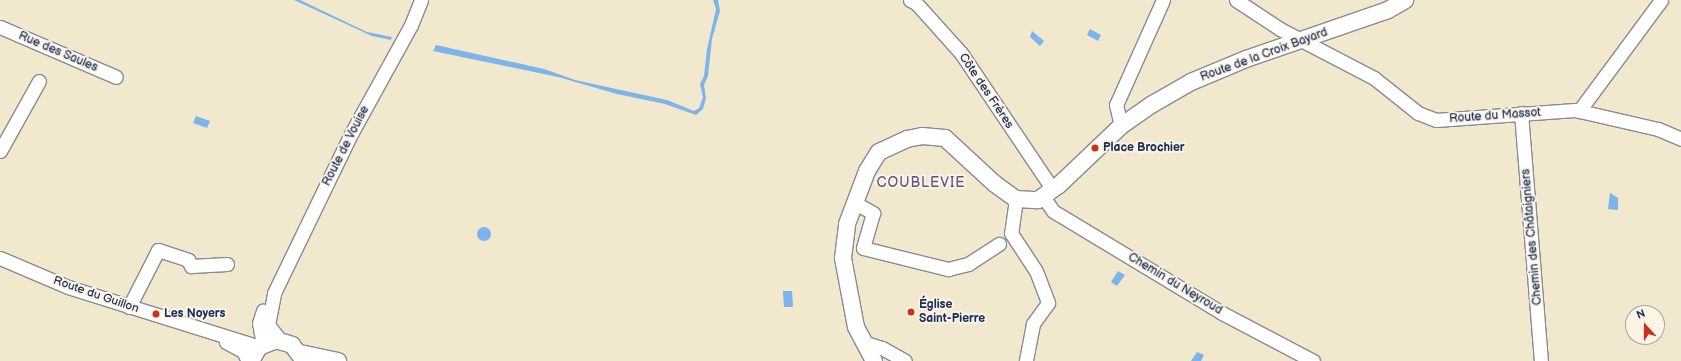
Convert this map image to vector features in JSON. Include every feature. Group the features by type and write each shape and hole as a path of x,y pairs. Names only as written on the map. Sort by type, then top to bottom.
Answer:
{"main road":[{"name":"Route de la Croix Bayard","path":"1045,196 1121,126 1151,105 1191,82 1246,59 1303,41 1388,10 1405,0"},
{"path":"874,361 863,342 849,301 843,258 847,224 867,170 880,152 891,144 922,136 936,136 954,144 995,184 1016,199 1045,196"},
{"path":"255,354 281,341 292,345 302,357 338,361"}],"street":[{"name":"Route de Vouise","path":"255,354 259,323 266,303 274,293 352,132 411,24 421,0"},
{"path":"1121,126 1116,105 1163,0"},
{"name":"Route du Massot","path":"1236,0 1303,41 1374,78 1418,112 1436,120 1521,113 1579,111 1658,129 1681,139"},
{"path":"1579,111 1661,0"},
{"name":"Côte des Frères","path":"913,2 961,53 1045,196"},
{"name":"Rue des Saules","path":"0,27 116,77"},
{"path":"0,151 39,81"},
{"name":"Chemin des Châtaigniers","path":"1521,113 1541,361"},
{"name":"Chemin du Neyroud","path":"1045,196 1053,211 1222,313 1313,361"},
{"path":"1016,199 1011,233 1036,271 1048,303 1033,324 1026,361"},
{"path":"855,203 873,213 863,248 948,269 968,264 998,244"},
{"path":"129,307 158,250 188,260 191,266 227,264"},
{"name":"Route du Guillon","path":"0,258 68,287 194,327 255,354"},
{"name":"Route de Vouise","path":"274,293 268,325 281,341"},
{"path":"863,342 882,348 905,361"}],"water":[{"path":"294,0 300,0 367,32 392,37 391,40 372,36"},
{"path":"713,0 718,0 720,11 712,39 708,76 704,85 706,98 703,109 696,115 665,104 617,94 558,77 433,51 436,45 544,69 575,80 667,100 694,111 699,108 703,97 700,84 704,76 707,49 716,9"},
{"path":"1090,29 1101,35 1098,41 1087,35"},
{"path":"1032,31 1044,41 1040,46 1030,37"},
{"path":"196,116 210,121 207,128 193,123"},
{"path":"1610,193 1618,198 1618,210 1608,209"},
{"path":"484,227 489,229 491,234 489,239 484,241 479,239 477,234 479,229"},
{"path":"1118,271 1125,275 1117,286 1111,282"},
{"path":"783,291 792,291 793,307 784,307"},
{"path":"1197,352 1204,355 1201,361 1191,361"}],"place":[{"name":"Place Brochier","path":"1095,148"},
{"name":"Église Saint-Pierre","path":"911,312"},
{"name":"Les Noyers","path":"156,314"}],"district":[{"name":"COUBLEVIE","path":"921,183"}]}
